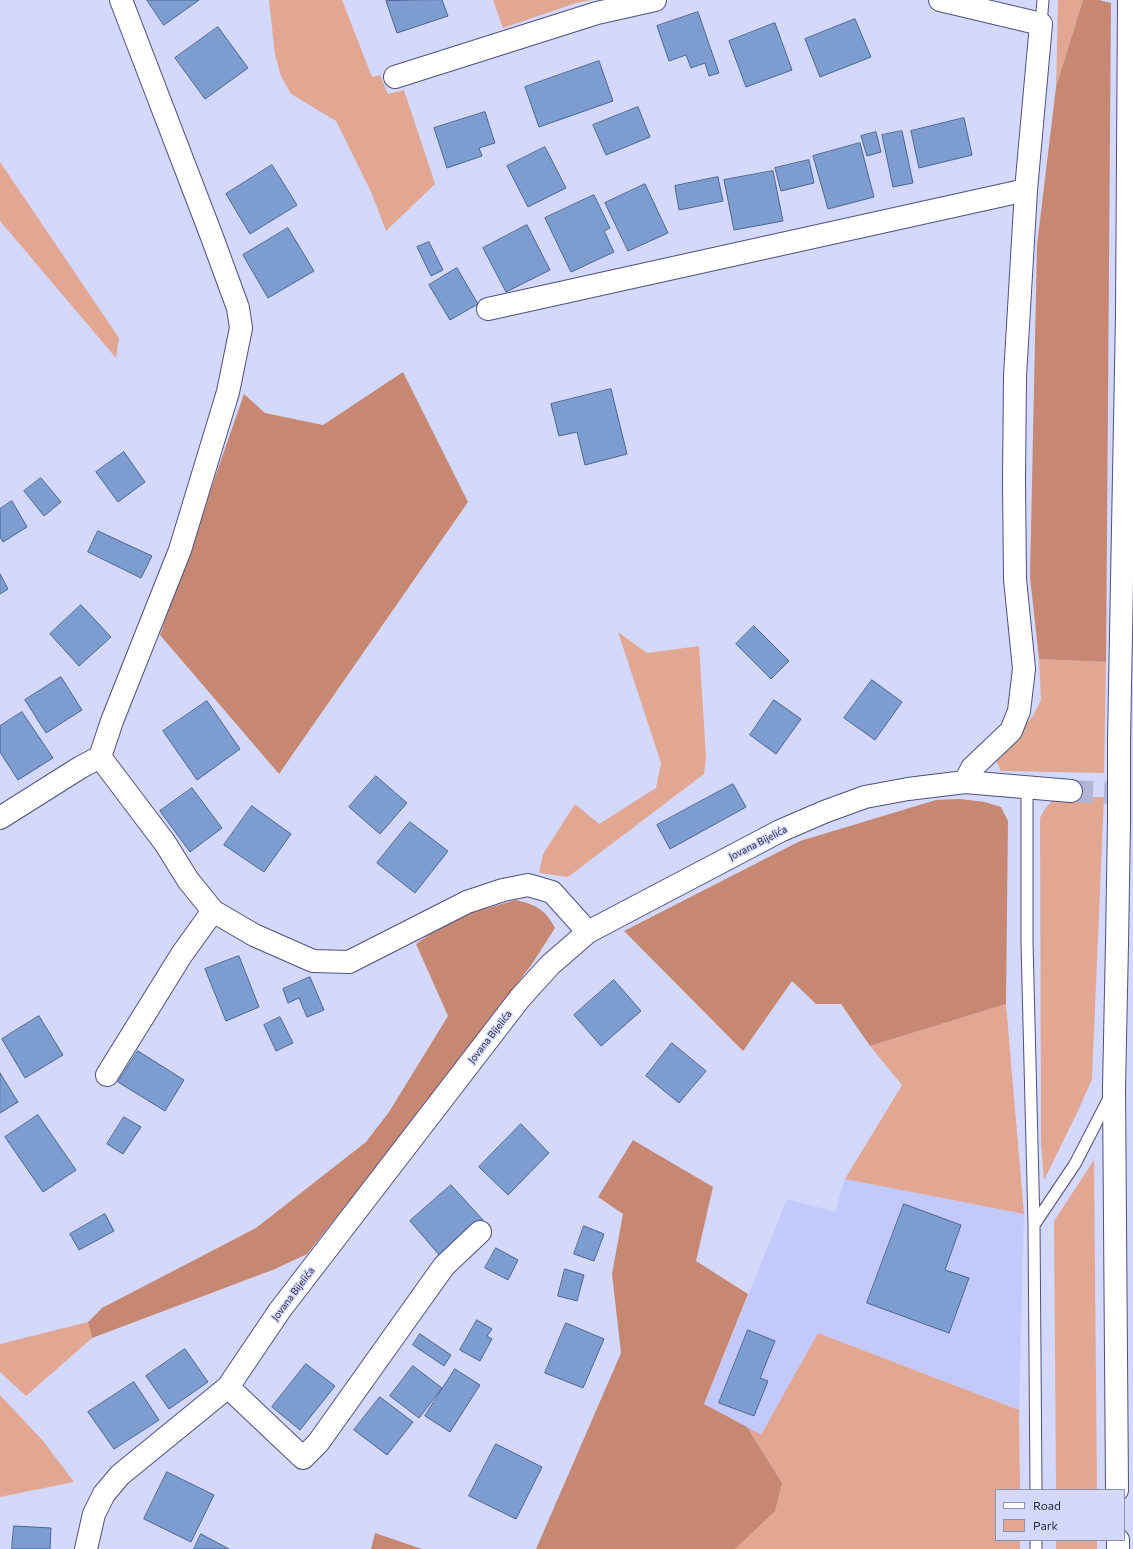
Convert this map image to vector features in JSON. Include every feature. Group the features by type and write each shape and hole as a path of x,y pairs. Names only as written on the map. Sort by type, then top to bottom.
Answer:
{"main road":[{"path":"0,818 81,767 100,757 112,721 180,550 228,392 241,328 238,308 121,0"},
{"path":"395,77 597,13 655,0"},
{"path":"940,0 1041,24 1026,190 1015,376 1015,579 1024,669 1019,711 1011,731 972,768 964,782"},
{"path":"1117,1489 1114,1088 1127,323 1129,0"},
{"path":"488,309 1026,190"},
{"path":"100,757 165,843 188,880 213,911 254,935 313,961 349,962 467,902 503,890 528,885 552,892 588,932"},
{"name":"Jovana Bijelića","path":"86,1549 94,1514 104,1494 120,1474 228,1387 280,1310 520,998 550,964 588,932 780,831 824,812 865,797 908,789 964,782 1027,789 1071,791"},
{"path":"107,1075 182,954 213,911"},
{"path":"228,1387 303,1458 318,1442 444,1266 480,1232"}],"lane":[{"path":"1041,24 1043,0"},
{"path":"1027,789 1027,942 1034,1225 1036,1489"},
{"path":"1034,1225 1075,1164 1114,1088"}],"shaded area":[{"path":"1083,0 1099,0 1111,3 1106,662 1039,659 1030,577 1037,245 1056,87"},
{"path":"403,372 468,502 279,774 160,635 244,394 265,413 323,425"},
{"path":"960,799 985,802 1001,807 1008,821 1006,1004 870,1046 841,1004 816,1004 792,981 743,1051 624,931 800,841 936,800"},
{"path":"516,900 534,906 544,912 555,928 532,964 406,1130 307,1254 275,1269 92,1338 88,1322 102,1308 256,1228 366,1142 389,1112 448,1016 416,944 452,918"},
{"path":"633,1140 713,1187 696,1261 748,1294 704,1404 747,1427 782,1483 775,1511 735,1549 536,1549 621,1353 612,1274 623,1214 598,1197"},
{"path":"845,1179 1024,1214 1019,1410 818,1333 761,1436 704,1405 787,1199 835,1212"},
{"path":"375,1533 422,1549 371,1549"}],"green space":[{"path":"269,0 342,0 372,77 380,75 388,94 404,90 435,184 386,231 371,192 336,121 291,94 281,76 275,55"},
{"path":"493,0 592,0 576,3 503,28"},
{"path":"1058,0 1083,0 1056,87"},
{"path":"0,162 119,338 116,358 0,221"},
{"path":"618,632 647,653 699,646 706,757 704,774 568,877 539,873 543,854 575,804 599,824 656,788 661,763"},
{"path":"1039,659 1106,662 1104,773 1001,771 996,760 1033,716 1041,700"},
{"path":"1063,797 1104,797 1092,1079 1044,1180 1041,1143 1040,818 1049,804"},
{"path":"1006,1004 1024,1214 845,1179 902,1085 870,1046"},
{"path":"1094,1160 1097,1489 1056,1489 1054,1221"},
{"path":"88,1322 92,1338 26,1396 0,1372 0,1344"},
{"path":"818,1333 1019,1410 1020,1489 995,1489 995,1541 1020,1541 1020,1549 735,1549 782,1483 747,1427 761,1435"},
{"path":"0,1395 44,1442 74,1482 0,1497"},
{"path":"1056,1541 1097,1541 1097,1549 1056,1549"}],"building":[{"path":"147,0 199,0 164,25"},
{"path":"442,0 448,16 397,33 386,1"},
{"path":"698,12 719,73 709,76 705,63 691,68 686,55 669,61 657,26"},
{"path":"855,19 871,57 820,77 805,39"},
{"path":"775,23 792,70 746,87 729,41"},
{"path":"218,27 248,68 205,99 175,58"},
{"path":"599,61 613,101 539,127 525,87"},
{"path":"638,107 650,137 606,155 593,125"},
{"path":"485,112 495,143 479,148 482,156 447,168 434,128"},
{"path":"964,118 972,155 919,168 911,131"},
{"path":"902,131 913,183 893,187 882,135"},
{"path":"876,132 881,152 867,156 861,136"},
{"path":"860,143 874,197 828,209 813,156"},
{"path":"545,147 566,188 528,207 507,166"},
{"path":"809,160 814,183 781,191 775,168"},
{"path":"272,165 297,205 250,234 226,194"},
{"path":"773,171 783,221 734,230 724,180"},
{"path":"718,177 723,201 679,210 675,186"},
{"path":"645,184 668,233 628,251 605,203"},
{"path":"594,195 610,228 604,231 614,252 571,272 545,218"},
{"path":"527,225 550,270 506,292 483,248"},
{"path":"288,228 314,271 268,298 243,255"},
{"path":"429,242 443,270 431,276 417,247"},
{"path":"457,268 478,304 450,320 429,285"},
{"path":"611,389 627,454 585,465 577,432 559,436 551,404"},
{"path":"124,452 145,482 118,502 96,472"},
{"path":"41,478 61,502 44,516 24,491"},
{"path":"12,501 27,527 3,542 0,537 0,509"},
{"path":"98,531 152,556 141,578 88,552"},
{"path":"0,574 8,589 0,594"},
{"path":"81,605 111,637 79,666 50,634"},
{"path":"754,626 789,661 771,679 736,644"},
{"path":"61,677 82,710 46,733 25,700"},
{"path":"872,680 902,702 875,740 844,718"},
{"path":"774,700 801,719 776,754 750,735"},
{"path":"207,701 240,749 197,780 163,731"},
{"path":"22,712 53,758 18,780 0,752 0,726"},
{"path":"376,776 407,803 380,834 349,807"},
{"path":"733,784 746,807 670,849 657,825"},
{"path":"192,788 222,828 190,852 160,811"},
{"path":"252,806 291,834 264,872 224,845"},
{"path":"410,822 448,851 415,893 377,863"},
{"path":"239,956 259,1007 226,1021 205,969"},
{"path":"310,977 324,1010 307,1017 299,998 288,1003 283,989"},
{"path":"614,980 641,1011 601,1046 574,1015"},
{"path":"39,1016 63,1055 25,1078 2,1039"},
{"path":"280,1017 293,1043 276,1051 264,1025"},
{"path":"672,1043 706,1071 679,1103 646,1076"},
{"path":"138,1051 184,1080 165,1111 118,1082"},
{"path":"0,1073 18,1102 0,1113"},
{"path":"38,1115 76,1170 43,1192 5,1137"},
{"path":"124,1117 141,1127 123,1154 107,1144"},
{"path":"521,1124 549,1153 508,1195 479,1167"},
{"path":"451,1185 483,1220 441,1257 410,1221"},
{"path":"904,1204 961,1225 945,1270 969,1278 949,1333 867,1303"},
{"path":"105,1214 114,1231 79,1250 70,1234"},
{"path":"584,1226 604,1234 594,1261 574,1254"},
{"path":"496,1248 518,1260 508,1280 485,1268"},
{"path":"565,1269 584,1275 577,1301 558,1296"},
{"path":"477,1320 492,1329 487,1336 492,1339 480,1361 460,1350"},
{"path":"566,1323 604,1339 583,1388 545,1373"},
{"path":"748,1330 775,1341 760,1378 768,1381 754,1416 719,1403"},
{"path":"420,1334 451,1355 444,1366 413,1345"},
{"path":"185,1349 208,1382 169,1409 146,1376"},
{"path":"306,1364 335,1386 300,1430 272,1407"},
{"path":"413,1366 442,1388 419,1418 390,1396"},
{"path":"455,1369 480,1385 450,1432 425,1416"},
{"path":"134,1382 159,1420 114,1449 88,1412"},
{"path":"380,1397 413,1422 387,1455 354,1430"},
{"path":"496,1444 542,1467 516,1519 469,1496"},
{"path":"167,1472 214,1495 191,1542 144,1519"},
{"path":"14,1526 51,1528 50,1549 12,1549"},
{"path":"201,1534 229,1549 194,1549"}],"tunnel":[{"path":"1071,791 1133,794"}]}
